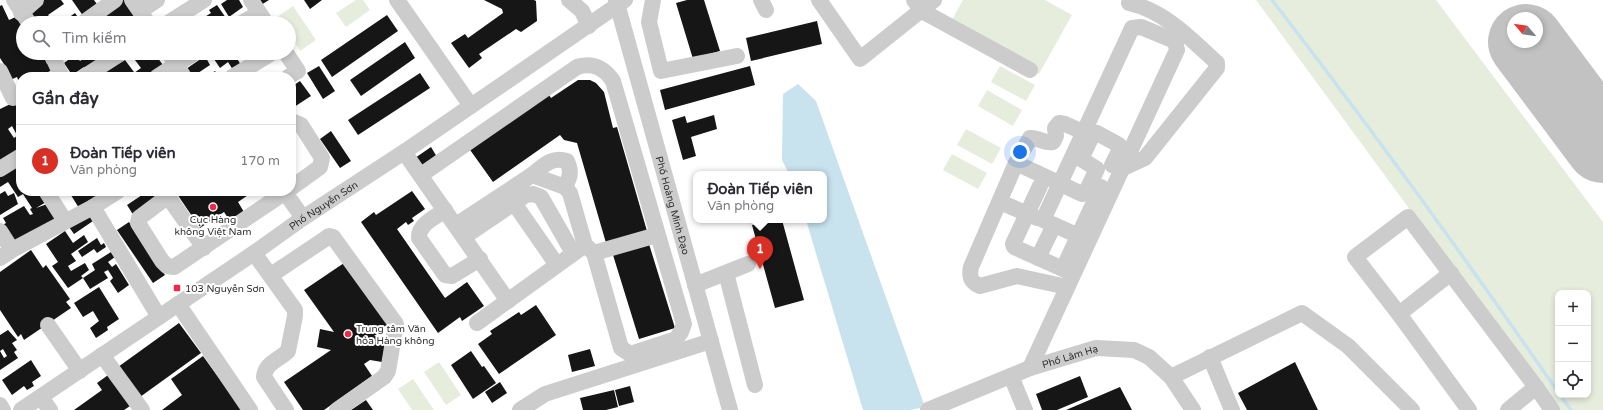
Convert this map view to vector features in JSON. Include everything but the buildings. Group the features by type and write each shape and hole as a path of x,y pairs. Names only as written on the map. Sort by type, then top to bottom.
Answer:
{"street":[{"path":"21,12 36,0"},
{"path":"93,16 115,0"},
{"path":"140,11 157,0"},
{"path":"179,16 204,0"},
{"path":"396,0 472,106"},
{"path":"570,0 582,11 589,26"},
{"path":"666,0 652,4 649,22 661,71 737,56"},
{"path":"819,0 860,59 918,6 934,0"},
{"name":"Phố Nguyễn Sơn","path":"21,410 45,404 80,370 254,253 303,218 472,106 589,26 620,2"},
{"name":"Phố Hoàng Minh Đạo","path":"620,2 695,285 730,410"},
{"path":"1121,169 1145,158 1217,68 1217,63 1178,27 1145,6 1129,3"},
{"path":"918,6 1030,70"},
{"path":"1038,258 1059,183 1132,28 1141,27 1174,41 1176,50 1121,169 1083,238"},
{"path":"55,60 60,72"},
{"path":"92,72 110,60"},
{"path":"240,72 260,60"},
{"path":"291,60 298,71 296,72"},
{"path":"165,72 176,65"},
{"path":"421,176 577,67 593,65 608,74 613,81 684,324 676,339 630,354 621,348 584,250 570,193 565,187 532,175"},
{"path":"0,71 11,99"},
{"path":"296,123 301,125 322,158 320,167 296,184"},
{"path":"1068,277 1017,276 980,286 973,283 970,275 971,266 1016,163 1030,138 1034,137 1049,143 1053,142 1056,136 1055,128 1059,123 1083,132"},
{"path":"1016,163 1082,194 1086,192 1097,169 1081,159 1094,135 1097,134 1119,145 1120,149 1030,368"},
{"path":"404,152 508,301"},
{"path":"460,231 551,160 559,158 567,161 571,169 570,178 565,187"},
{"path":"0,169 16,159"},
{"path":"1040,186 1013,244 1014,247 1038,258 1068,277"},
{"path":"460,231 514,203 526,195 534,194 541,197 584,250"},
{"path":"49,196 65,221"},
{"path":"0,231 6,254 93,207 110,196"},
{"path":"164,196 139,218 138,223 162,261 167,266 174,268 280,196"},
{"path":"167,196 204,248"},
{"path":"290,196 303,218"},
{"path":"1000,202 1083,238"},
{"path":"514,203 557,265"},
{"path":"93,207 159,317"},
{"path":"445,210 422,227 419,232 419,238 445,275 452,276 480,259"},
{"path":"1469,410 1399,314 1355,257 1408,217 1552,410"},
{"path":"477,323 557,265 584,250 657,235"},
{"path":"271,275 329,236 333,237 396,324 388,371 384,378 337,410"},
{"path":"254,253 295,310 288,351 268,365 264,371 264,378 286,410"},
{"path":"695,285 748,264"},
{"path":"726,273 755,385"},
{"path":"1399,314 1451,273"},
{"path":"178,304 250,410"},
{"path":"1171,377 1302,313 1348,346 1412,410"},
{"path":"48,325 80,370"},
{"path":"520,410 545,394 711,341"},
{"name":"Phố Lâm Hạ","path":"928,410 1030,368 1096,348 1114,348 1134,350 1149,357 1171,377 1193,410"},
{"path":"102,355 142,410"},
{"path":"1210,357 1232,410"},
{"path":"1011,376 1024,410"},
{"path":"1508,410 1536,387"},
{"path":"0,405 3,410"}],"green space":[{"path":"356,0 363,0 370,10 346,27 336,13"},
{"path":"963,0 1045,0 1072,15 1039,74 950,23"},
{"path":"1256,0 1436,0 1603,222 1603,410 1557,410"},
{"path":"293,6 316,40 300,51 296,45 296,16 278,16"},
{"path":"1000,66 1035,85 1026,101 991,82"},
{"path":"987,90 1022,110 1013,126 978,106"},
{"path":"966,129 1001,148 992,164 957,145"},
{"path":"952,154 987,173 978,189 943,170"},
{"path":"439,362 461,395 446,405 424,372"},
{"path":"413,379 434,410 412,410 398,389"}],"water":[{"path":"798,84 816,101 925,407 910,410 863,410 807,223 827,223 827,171 788,171 782,160 783,94"}],"waterway":[{"path":"1272,0 1418,194 1555,388"},
{"path":"1562,398 1571,410"}],"runway":[{"path":"1530,48 1603,145"}],"place":[{"name":"Cục Hàng không Việt Nam","path":"213,207"},
{"name":"Đoàn Tiếp viên","path":"760,269"},
{"name":"103 Nguyễn Sơn","path":"177,288"},
{"name":"Trung tâm Văn hóa Hàng không","path":"348,334"}]}
